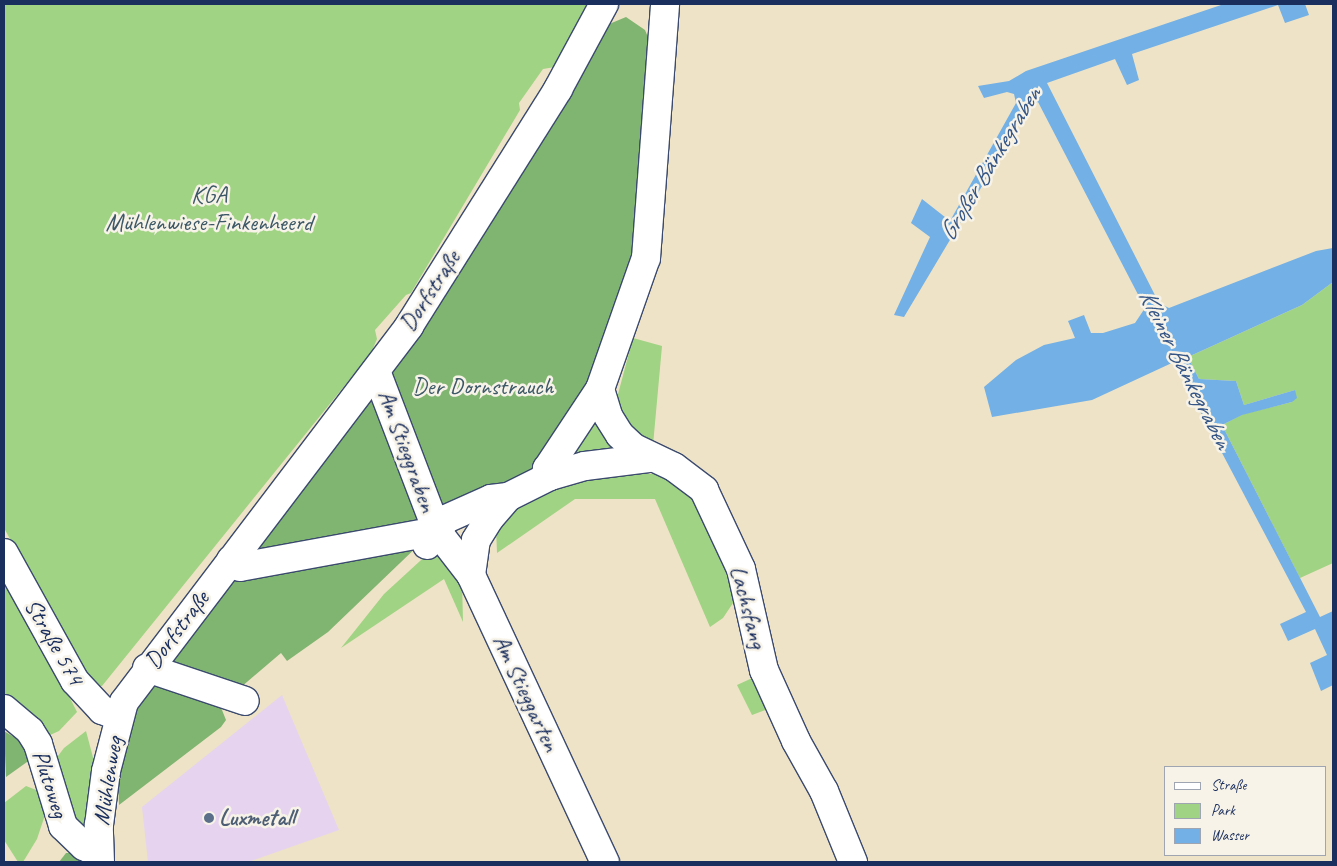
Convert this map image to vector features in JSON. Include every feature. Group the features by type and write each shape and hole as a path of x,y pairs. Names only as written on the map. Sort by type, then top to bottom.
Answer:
{"street":[{"name":"Dorfstraße","path":"121,709 147,668 376,371 408,326 558,89 604,4"},
{"path":"550,476 548,469 600,388 646,258 665,4"},
{"name":"Am Stieggraben","path":"376,371 432,538"},
{"name":"Lachsfang","path":"600,388 608,416 620,435 649,458 674,467 704,490 741,569 764,670 796,741 824,791 853,862"},
{"path":"231,560 240,567 432,538 446,519 491,499 508,497 550,476 619,460 649,458"},
{"path":"471,575 476,540 508,497"},
{"name":"Am Stieggarten","path":"432,538 454,551 471,575 605,862"},
{"name":"Straße 574","path":"4,553 75,681 102,710 121,709"},
{"path":"147,668 245,701"},
{"name":"Plutoweg","path":"4,709 30,731 38,744 63,826 100,858"},
{"name":"Mühlenweg","path":"100,858 106,771 121,709"}],"shaded area":[{"path":"282,695 339,830 248,862 148,862 142,807"}],"green space":[{"name":"KGA Mühlenwiese-Finkenheerd","path":"4,4 587,4 555,67 543,69 519,103 520,110 411,293 406,295 375,330 377,339 371,353 102,686 90,686 4,528"},
{"name":"Der Dornstrauch","path":"626,17 645,30 656,57 638,258 607,346 556,436 523,480 424,540 328,632 287,661 281,653 220,705 226,720 221,727 119,805 118,780 129,724 140,699 602,27"},
{"path":"1333,282 1333,563 1300,578 1222,425 1243,414 1292,402 1295,390 1244,405 1236,381 1199,379 1188,357 1302,305"},
{"path":"633,338 662,346 653,445 629,435 613,413"},
{"path":"598,406 630,453 565,466"},
{"path":"664,474 686,490 725,552 735,600 723,618 710,627 655,499 575,499 497,553 496,527 509,509 533,494 598,477"},
{"path":"432,550 442,551 462,582 463,622 444,579 341,648 384,594"},
{"path":"4,568 77,712 59,731 50,735 39,733 4,704"},
{"path":"761,674 773,707 752,715 737,685"},
{"path":"4,731 22,742 34,757 6,777"},
{"path":"86,731 99,780 89,840 72,821 55,760 64,748"},
{"path":"26,786 44,793 45,815 37,839 23,862 18,862 4,840 4,803"},
{"path":"66,853 76,853 80,862 59,862"}],"water":[{"path":"1224,4 1305,4 1309,15 1285,23 1278,5 1132,54 1139,80 1127,85 1115,59 1047,83 1159,303 1169,308 1316,251 1333,248 1333,282 1302,305 1188,357 1199,379 1236,381 1244,405 1295,390 1297,398 1292,402 1242,415 1222,425 1320,617 1333,611 1333,685 1321,691 1310,663 1327,655 1315,629 1288,641 1280,624 1306,612 1174,362 1092,400 992,417 984,387 1016,360 1044,345 1075,338 1068,321 1084,315 1091,333 1103,333 1135,323 1145,308 1038,102 1031,104 904,317 894,315 930,237 911,223 922,199 950,221 1016,103 1014,94 1007,92 984,98 978,86 1009,81 1026,71"}],"place":[{"name":"Luxmetall","path":"209,818"}],"water label":[{"name":"Großer Bänkegraben","path":"990,164"},
{"name":"Kleiner Bänkegraben","path":"1185,369"}]}
